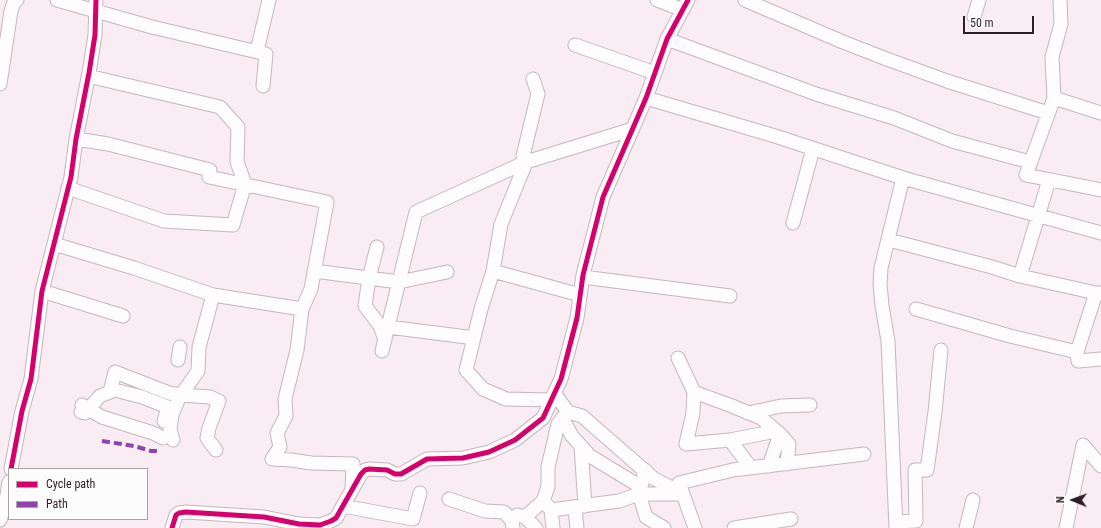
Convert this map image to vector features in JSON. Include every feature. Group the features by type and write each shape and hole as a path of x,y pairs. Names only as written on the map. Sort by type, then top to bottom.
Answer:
{"street":[{"path":"0,84 11,12 14,2 17,0"},
{"path":"57,0 96,6 152,27 266,54 263,86"},
{"path":"257,51 269,0"},
{"path":"172,528 176,515 186,512 264,517 299,524 320,525 336,518 361,474 365,470 387,470 395,474 401,474 427,459 463,458 489,452 515,440 543,418 561,379 577,318 583,277 603,197 646,98 667,39 685,5 657,0"},
{"path":"745,0 884,58 947,81 1048,113"},
{"path":"974,17 979,0"},
{"path":"1060,0 1061,24 1052,57 1054,98 1026,175 1101,190"},
{"path":"11,468 22,411 31,379 42,291 68,188 95,35 96,6"},
{"path":"667,39 816,94 894,118 952,141 1030,162"},
{"path":"575,45 655,73"},
{"path":"68,188 164,221 233,225 245,184 237,162 238,127 220,107 88,76"},
{"path":"533,78 538,94 523,156 525,164 501,224 493,271 477,324 466,370 484,389 506,398 553,397"},
{"path":"646,98 903,178 1101,233"},
{"path":"1054,98 1101,113"},
{"path":"377,247 369,278 365,306 380,326 384,345 416,212 524,163 633,129"},
{"path":"76,139 108,144 210,170 209,177 327,202 311,289 302,309 296,350 285,399 286,416 277,433 280,447 272,459 311,463 353,464 352,490"},
{"path":"793,223 813,149"},
{"path":"903,178 881,268 880,284 888,341 896,525 916,521 915,470 927,470 935,412 941,350"},
{"path":"1020,276 1049,180"},
{"path":"889,240 992,267 1020,276 1099,293 1078,352 1078,361 1101,359"},
{"path":"54,244 134,268 213,295 302,309"},
{"path":"314,271 399,282 447,272"},
{"path":"493,271 580,295"},
{"path":"583,277 730,296"},
{"path":"42,291 123,316"},
{"path":"167,439 172,415 181,395 198,371 199,347 213,295"},
{"path":"916,309 1010,336 1078,352"},
{"path":"388,326 467,336"},
{"path":"178,360 180,347"},
{"path":"678,358 694,392 693,413 686,444 730,440 778,432"},
{"path":"167,439 153,433 102,418 83,408 100,396 110,392 115,372 136,382 169,393 210,397 219,401 207,438 216,450"},
{"path":"111,389 142,397 168,407 164,422 167,439"},
{"path":"694,392 761,418 778,432 789,444 788,464"},
{"path":"553,397 565,415 572,436 590,456 641,487 645,470"},
{"path":"748,413 781,406 810,405"},
{"path":"565,415 582,416 653,478 683,494"},
{"path":"554,528 547,506 548,467 558,424 565,415"},
{"path":"769,466 778,432"},
{"path":"730,440 751,468"},
{"path":"1066,528 1083,445 1101,466"},
{"path":"577,528 580,507 581,446"},
{"path":"695,528 679,483 733,470 864,454"},
{"path":"0,520 8,488"},
{"path":"343,506 413,519 420,493"},
{"path":"525,517 547,506 580,507 619,501 639,494 683,494"},
{"path":"639,494 646,517 664,528"},
{"path":"449,499 485,511 504,512 525,517 536,528"},
{"path":"966,528 973,500"},
{"path":"504,512 512,521 513,528"},
{"path":"734,528 791,519"}],"marked path":[{"path":"102,441 134,446 151,451 160,451"}],"cycle path":[{"path":"11,468 22,411 31,379 42,291 71,177 76,139 95,35 96,0"},
{"path":"172,528 176,515 186,512 264,517 299,524 320,525 336,518 361,474 365,470 387,470 395,474 401,474 427,459 463,458 489,452 515,440 543,418 561,379 577,318 583,275 603,197 646,98 667,39 688,0"}]}
